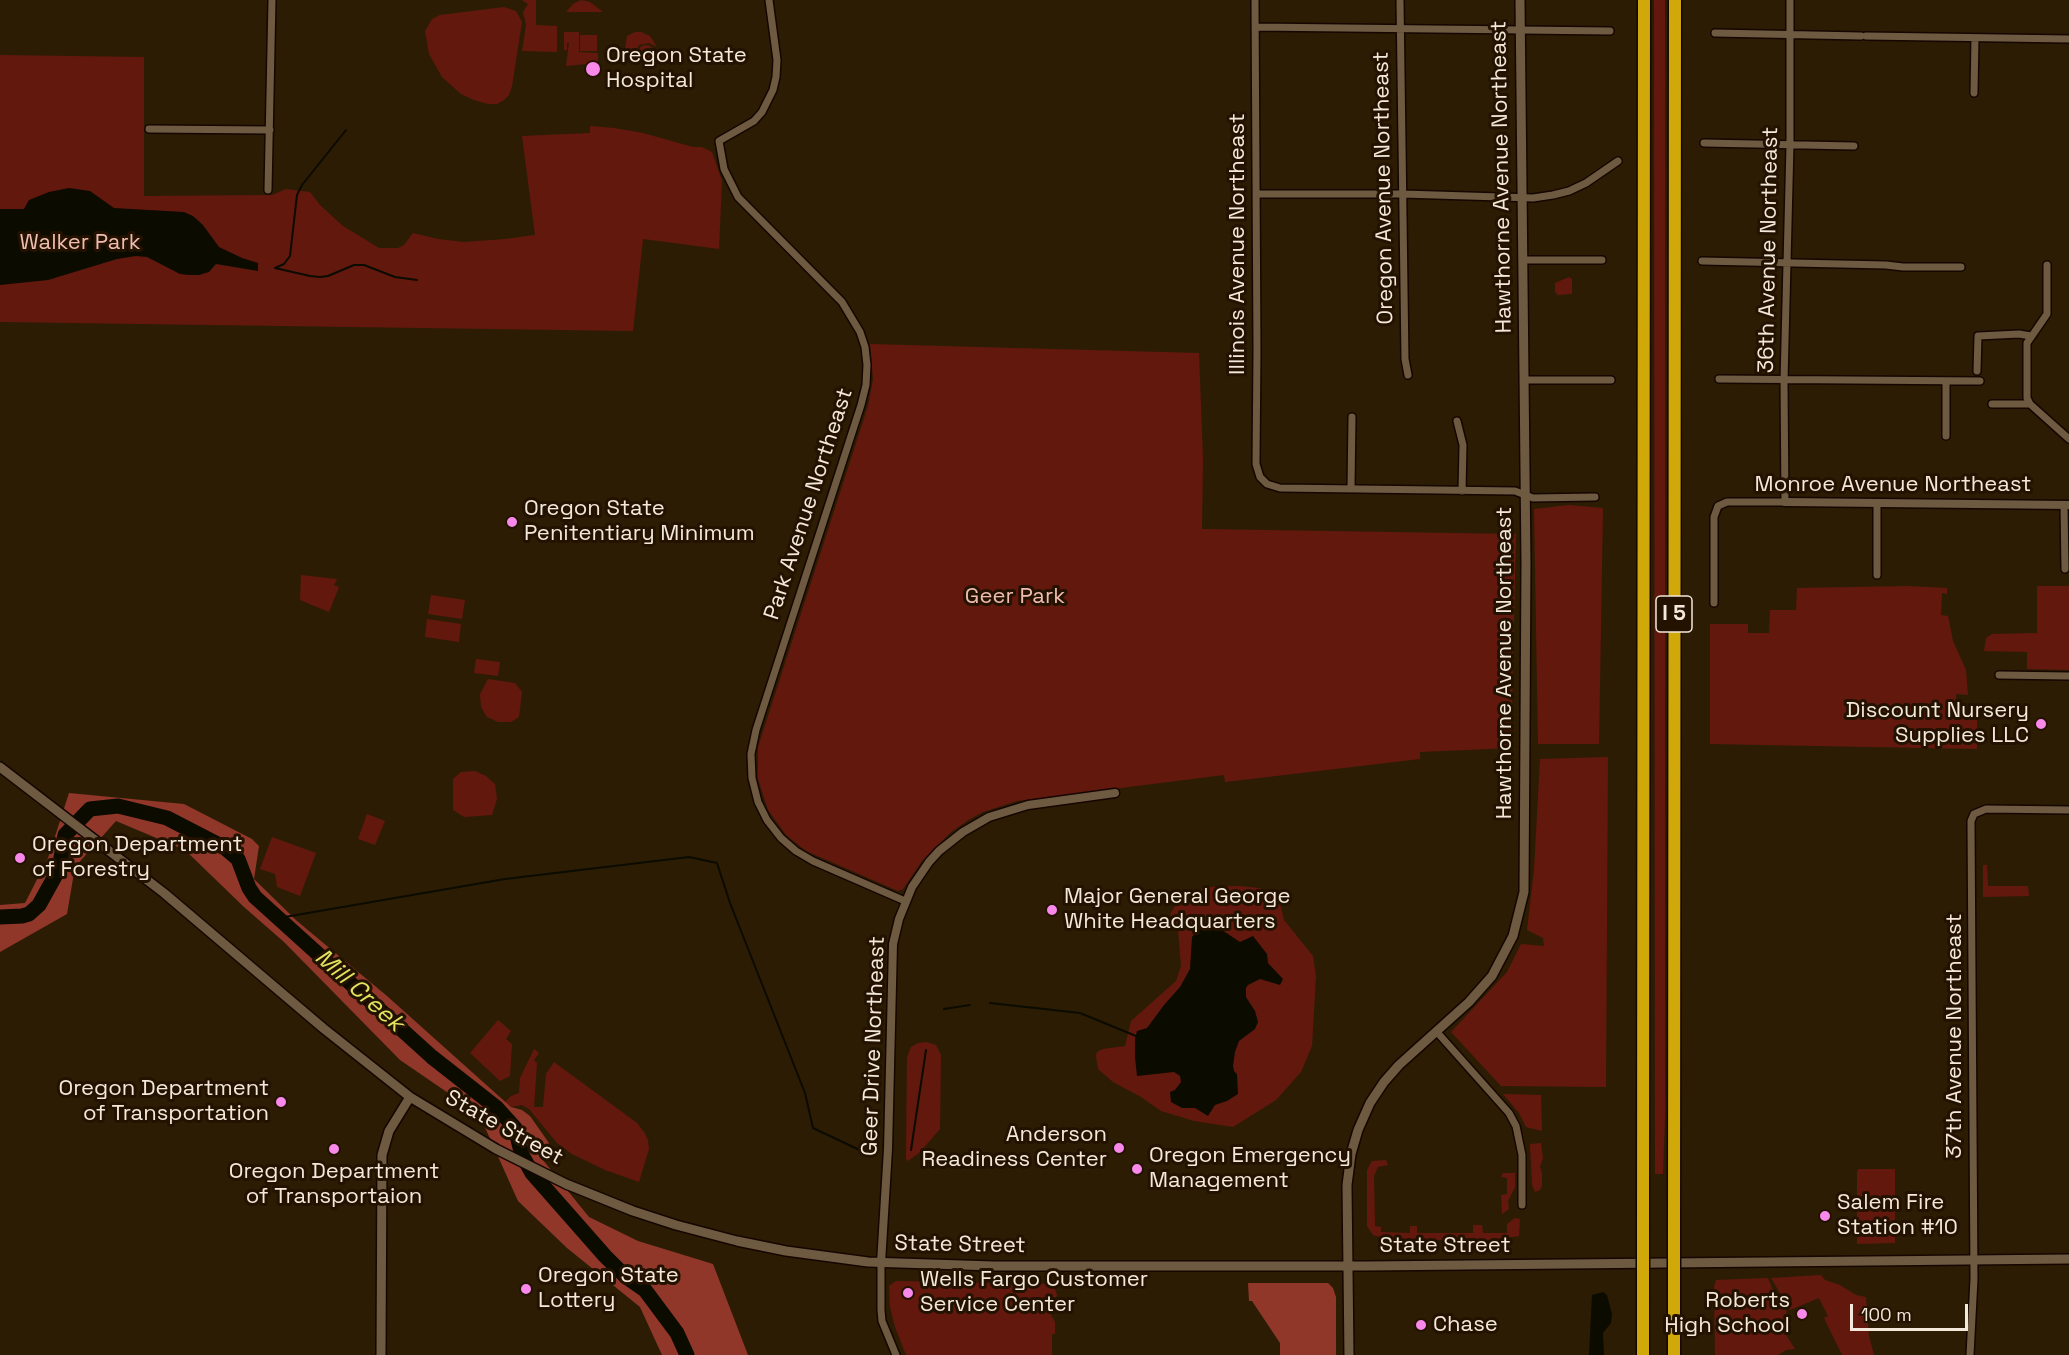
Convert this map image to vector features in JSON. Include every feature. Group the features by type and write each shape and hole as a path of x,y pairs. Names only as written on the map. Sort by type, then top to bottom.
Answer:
{"highway":[{"name":"I 5","path":"1643,1355 1644,0"},
{"name":"I 5","path":"1674,1355 1675,0"}],"main road":[{"name":"Hawthorne Avenue Northeast","path":"1349,1355 1348,1168 1358,1130 1370,1103 1384,1082 1399,1065 1469,1002 1492,976 1513,936 1524,892 1524,380 1520,0"},
{"name":"State Street","path":"0,767 164,893 323,1028 410,1097 496,1149 566,1184 633,1211 716,1236 786,1251 881,1263 994,1266 1348,1266 2069,1259"},
{"path":"381,1355 382,1155 389,1131 410,1097"}],"street":[{"path":"268,190 272,0"},
{"name":"Park Avenue Northeast","path":"769,0 777,60 773,90 762,112 754,121 718,141 724,169 738,197 842,302 860,332 867,365 864,397 754,737 751,754 752,778 758,802 767,820 781,838 796,851 813,861 905,901"},
{"name":"Illinois Avenue Northeast","path":"1255,0 1256,464 1260,477 1267,484 1280,488 1351,488"},
{"name":"Oregon Avenue Northeast","path":"1400,0 1404,359 1408,375"},
{"name":"36th Avenue Northeast","path":"1785,502 1784,381 1790,145 1790,0"},
{"path":"1255,27 1610,31"},
{"path":"1715,33 2069,39"},
{"path":"1974,38 1974,93"},
{"path":"149,129 270,130"},
{"path":"1704,143 1854,146"},
{"path":"1256,194 1403,194 1522,198 1569,191 1586,183 1618,161"},
{"path":"1522,260 1602,260"},
{"path":"1702,261 1961,267"},
{"path":"2047,266 2047,314 2031,336 2027,346 2027,398 2030,404 2069,439"},
{"path":"1977,371 1977,336 2019,334 2031,336"},
{"path":"1524,380 1611,380"},
{"path":"1719,380 1980,381"},
{"path":"1946,381 1946,436"},
{"path":"1992,404 2030,404"},
{"path":"1352,417 1351,488 1515,491 1533,498 1595,497"},
{"path":"1457,421 1463,445 1462,491"},
{"name":"Monroe Avenue Northeast","path":"1714,603 1714,517 1718,506 1727,502 2067,504"},
{"path":"1877,503 1877,575"},
{"path":"2065,569 2067,504"},
{"path":"1999,675 2069,676"},
{"name":"Geer Drive Northeast","path":"881,1263 888,1149 893,944 905,901 929,862 957,837 989,817 1028,805 1115,793"},
{"name":"37th Avenue Northeast","path":"1970,1355 1974,1260 1971,825 1974,814 1986,809 2069,810"},
{"path":"1436,1031 1509,1113 1516,1125 1522,1155 1522,1205"},
{"path":"881,1263 882,1321 896,1355"}],"green space":[{"path":"522,0 536,0 536,25 557,26 557,52 522,51 526,25 523,12 528,4"},
{"path":"581,0 590,2 603,12 566,12 573,4"},
{"path":"1654,0 1665,0 1665,1117 1663,1174 1655,1174"},
{"path":"504,7 516,11 522,22 512,86 509,95 504,100 497,104 488,104 461,94 442,77 429,54 425,31 432,19 440,15"},
{"path":"564,32 579,32 579,52 598,53 598,63 566,66 569,43 567,43 567,50 564,50"},
{"path":"635,32 650,36 657,47 649,43 639,45 635,52 639,64 630,60 625,49 627,36"},
{"path":"580,35 597,35 597,51 580,51"},
{"path":"642,45 650,45 655,50 653,61 642,63 637,58 637,50"},
{"name":"Walker Park","path":"0,55 144,57 144,196 272,195 286,189 310,192 320,205 343,226 379,248 398,248 404,245 413,233 464,242 535,235 522,136 590,133 590,126 614,128 643,133 693,147 702,147 712,152 722,181 719,249 643,239 633,331 0,322"},
{"path":"1569,277 1572,279 1572,294 1558,295 1555,292 1555,283"},
{"name":"Geer Park","path":"870,344 1199,353 1203,459 1202,529 1516,534 1511,748 1420,752 1420,759 1225,782 1224,775 1017,801 983,812 951,832 922,861 903,889 898,891 806,851 786,835 768,810 758,779 758,747 868,406 873,379"},
{"path":"1569,505 1603,508 1599,744 1538,744 1534,509"},
{"path":"301,575 337,579 334,585 339,587 329,612 300,600"},
{"path":"1907,586 1947,588 1947,594 1942,593 1941,615 1948,616 1953,641 1966,670 1968,695 1956,694 1956,714 1977,713 1977,749 1710,744 1710,624 1748,624 1748,633 1769,633 1770,610 1796,610 1797,588"},
{"path":"2037,586 2069,586 2069,670 2027,669 2027,652 1984,651 1986,638 1992,634 2037,633"},
{"path":"431,595 465,600 462,619 428,614"},
{"path":"427,619 461,624 459,642 425,637"},
{"path":"476,659 500,662 498,676 474,673"},
{"path":"488,679 515,683 522,692 519,717 511,722 498,722 487,717 481,707 480,694"},
{"path":"1608,757 1606,1087 1501,1086 1451,1032 1507,972 1521,944 1544,946 1543,938 1527,930 1534,870 1540,759"},
{"path":"475,771 486,776 495,784 497,799 492,815 464,817 453,810 453,779 461,772"},
{"path":"367,814 385,821 375,845 358,839"},
{"path":"272,837 316,853 300,896 277,887 275,874 260,869"},
{"path":"1983,865 1987,865 1988,886 2028,886 2029,896 1983,897"},
{"path":"1209,887 1259,888 1278,895 1284,920 1313,956 1316,976 1312,1046 1301,1072 1276,1100 1233,1127 1194,1121 1161,1111 1113,1082 1098,1069 1096,1056 1097,1052 1103,1049 1125,1046 1131,1021 1176,981 1181,966 1178,929 1170,915 1180,896"},
{"path":"498,1020 511,1031 506,1039 512,1044 510,1076 500,1081 470,1053"},
{"path":"926,1042 936,1045 941,1055 940,1129 920,1152 908,1161 906,1159 907,1057 911,1047"},
{"path":"534,1049 539,1053 534,1060 537,1063 534,1107 543,1107 546,1074 554,1062 637,1123 644,1132 649,1149 639,1182 605,1170 572,1154 557,1143 529,1109 522,1105 511,1107 505,1102 511,1096 519,1093 520,1078"},
{"path":"1503,1094 1541,1095 1542,1131 1526,1127 1519,1113"},
{"path":"1541,1143 1542,1186 1535,1192 1532,1185 1530,1144"},
{"path":"1386,1160 1388,1165 1378,1167 1374,1176 1375,1226 1381,1227 1381,1232 1410,1233 1410,1226 1417,1226 1417,1233 1473,1233 1473,1225 1482,1225 1483,1233 1507,1233 1507,1224 1515,1218 1520,1219 1519,1236 1490,1240 1390,1240 1373,1235 1367,1226 1367,1170 1372,1161"},
{"path":"1859,1169 1895,1169 1895,1243 1857,1244 1857,1171"},
{"path":"1503,1173 1515,1173 1515,1187 1508,1201 1509,1209 1502,1214 1501,1195 1507,1194 1507,1178 1501,1177"},
{"path":"1821,1275 1825,1280 1840,1285 1856,1295 1866,1297 1869,1336 1874,1355 1842,1355 1824,1318 1828,1316 1819,1298 1790,1310 1771,1278"},
{"path":"1768,1278 1787,1311 1792,1325 1783,1330 1795,1349 1786,1350 1778,1355 1715,1355 1714,1287 1716,1280"},
{"path":"896,1281 1053,1284 1057,1295 1051,1315 1055,1322 1055,1334 1052,1334 1052,1355 906,1355 890,1307 889,1286"}],"shaded area":[{"path":"69,188 90,191 114,208 184,212 203,225 219,247 258,263 258,271 216,264 209,272 199,275 180,274 147,257 136,256 117,259 48,280 0,285 0,209 24,209 29,200 49,192"},
{"path":"69,793 184,804 252,839 259,846 254,879 297,921 387,996 511,1107 522,1110 530,1116 549,1143 538,1154 589,1217 638,1241 713,1264 748,1355 662,1355 640,1307 567,1248 518,1201 479,1114 400,1060 284,942 185,850 116,821 75,867 67,914 0,952 0,905 25,903 48,858"},
{"path":"1207,924 1219,928 1240,942 1253,936 1267,954 1268,963 1283,979 1280,985 1260,979 1246,988 1246,997 1255,1011 1258,1022 1255,1029 1239,1041 1235,1052 1233,1066 1237,1074 1238,1094 1215,1105 1208,1116 1195,1108 1182,1108 1171,1102 1170,1092 1175,1090 1181,1082 1180,1076 1174,1072 1137,1076 1135,1057 1137,1031 1147,1028 1180,987 1190,969 1192,937"},
{"path":"1248,1283 1328,1283 1333,1288 1336,1297 1336,1355 1280,1355 1280,1343 1252,1301 1249,1301"},
{"path":"1603,1292 1607,1295 1612,1314 1611,1323 1603,1333 1604,1355 1589,1355 1592,1295"}],"waterway":[{"path":"275,268 284,264 290,256 297,195 302,185 346,130"},
{"path":"275,268 320,277 354,265 364,265 395,277 417,280"},
{"name":"Mill Creek","path":"0,917 29,914 39,905 59,869 65,835 90,809 118,806 167,818 225,848 238,859 249,888 255,897 432,1057 497,1108 515,1128 522,1155 532,1173 605,1256 625,1276 645,1290 677,1333 687,1355"},
{"path":"279,918 505,879 689,857 717,863 730,903 805,1093 813,1128 868,1154"},
{"path":"990,1003 1080,1013 1136,1036"},
{"path":"944,1009 970,1005"},
{"path":"911,1150 926,1050"}],"place":[{"name":"Oregon State Hospital","path":"593,69"},
{"name":"Oregon State Penitentiary Minimum","path":"512,522"},
{"name":"Discount Nursery Supplies LLC","path":"2041,724"},
{"name":"Oregon Department of Forestry","path":"20,858"},
{"name":"Major General George White Headquarters","path":"1052,910"},
{"name":"Oregon Department of Transportation","path":"281,1102"},
{"name":"Anderson Readiness Center","path":"1119,1148"},
{"name":"Oregon Department of Transportaion","path":"334,1149"},
{"name":"Oregon Emergency Management","path":"1137,1169"},
{"name":"Salem Fire Station #10","path":"1825,1216"},
{"name":"Oregon State Lottery","path":"526,1289"},
{"name":"Wells Fargo Customer Service Center","path":"908,1293"},
{"name":"Roberts High School","path":"1802,1314"},
{"name":"Chase","path":"1421,1325"}]}
